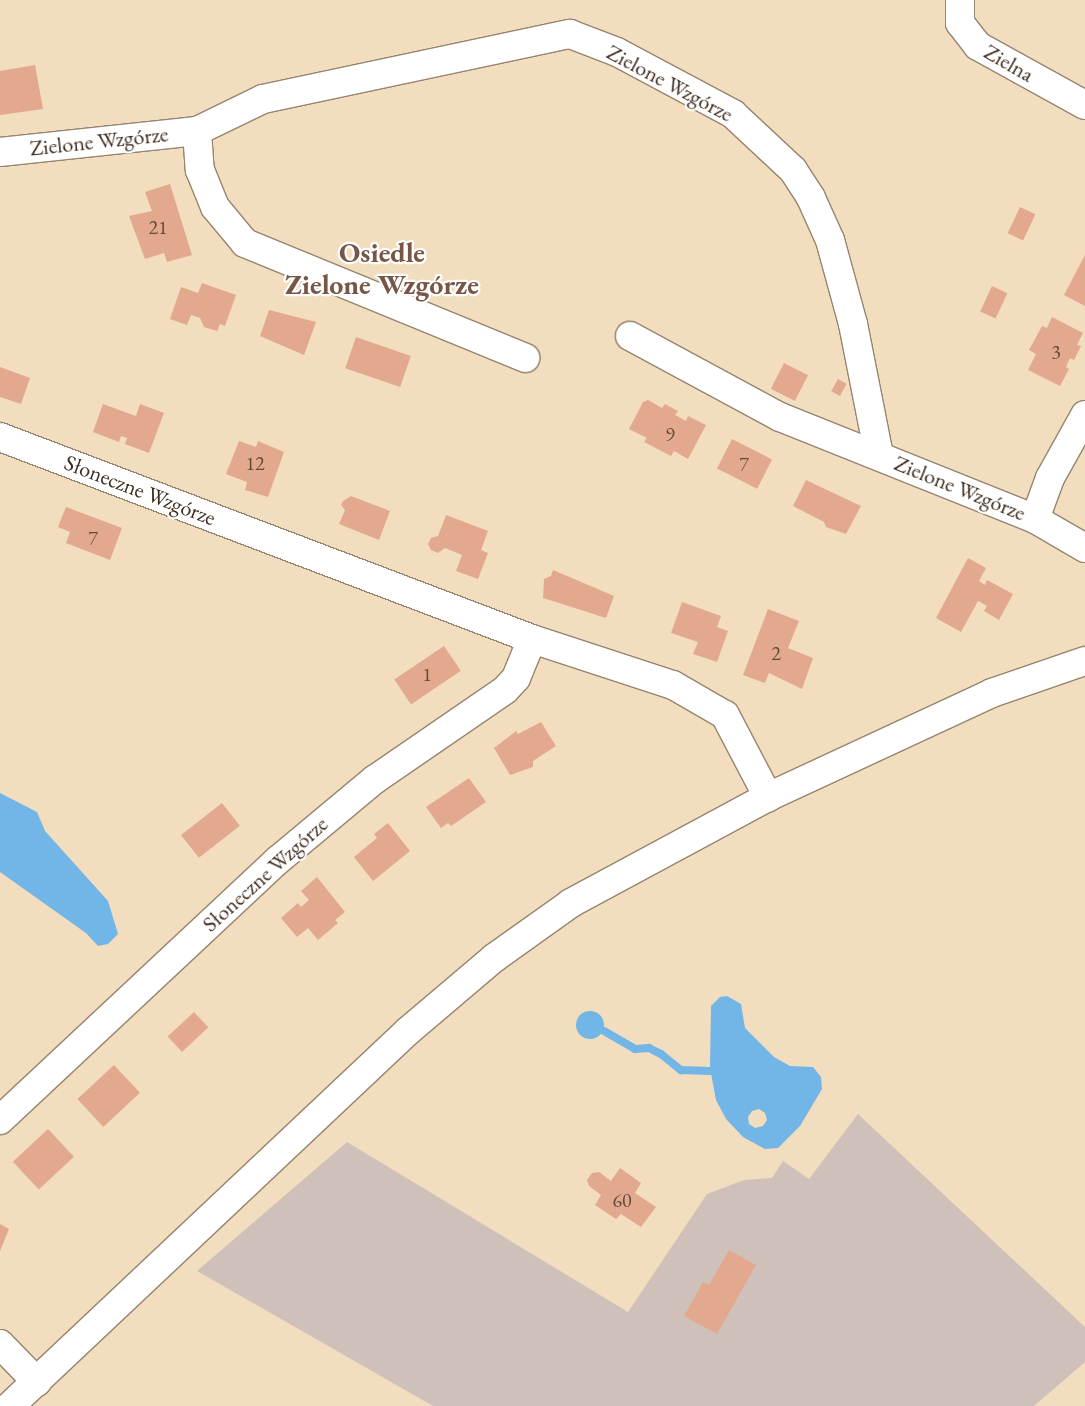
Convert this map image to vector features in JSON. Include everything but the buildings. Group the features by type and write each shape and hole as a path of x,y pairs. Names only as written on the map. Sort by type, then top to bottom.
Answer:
{"street":[{"name":"Zielna","path":"960,0 960,23 978,46 1085,105"},
{"name":"Zielone Wzgórze","path":"0,152 197,131 263,99 570,34 617,52 733,114 793,170 812,198 830,240 853,324 878,455 1035,519 1085,548"},
{"name":"Zielone Wzgórze","path":"197,131 200,170 215,208 244,243 526,358"},
{"path":"630,336 780,417 878,455"},
{"path":"1035,519 1050,478 1085,415"},
{"name":"Słoneczne Wzgórze","path":"0,437 532,639 673,686 725,714 768,797"},
{"name":"Słoneczne Wzgórze","path":"0,1120 278,860 374,780 505,690 516,678 532,639"},
{"path":"10,1406 408,1031 494,958 571,903 768,797 992,693 1085,661"},
{"path":"0,1344 37,1382"}],"shaded area":[{"path":"858,1114 1085,1327 1085,1362 1034,1406 433,1406 197,1271 347,1142 628,1312 707,1194 744,1180 772,1178 783,1161 809,1179"}],"water":[{"path":"0,793 37,812 45,831 108,901 118,934 108,944 98,946 86,933 0,872"},
{"path":"727,996 741,1004 745,1028 774,1057 790,1066 813,1067 821,1077 822,1089 800,1126 778,1148 765,1149 743,1137 726,1119 716,1100 710,1068 711,1006 720,997","holes":["759,1109 765,1113 767,1120 763,1126 755,1128 749,1124 748,1117 752,1111"]},
{"path":"590,1011 600,1015 604,1025 600,1035 590,1039 580,1035 576,1025 580,1015"}],"waterway":[{"path":"604,1031 635,1049 649,1048 661,1054 681,1070 710,1071"}],"district":[{"name":"Osiedle Zielone Wzgórze","path":"382,268"}]}
